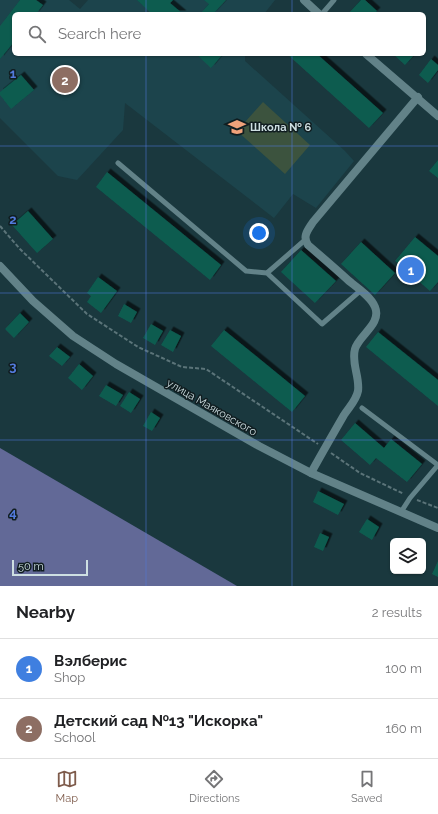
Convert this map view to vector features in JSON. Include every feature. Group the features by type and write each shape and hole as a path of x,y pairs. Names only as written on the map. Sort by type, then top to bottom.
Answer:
{"street":[{"path":"304,0 318,12"},
{"path":"368,56 418,97 438,116"},
{"path":"311,473 324,448 356,398 358,390 354,350 376,317 375,307 360,291 323,259 305,240 305,235 313,222 418,97"},
{"name":"улица Маяковского","path":"0,266 32,301 73,336 116,364 245,438 311,473 438,528"}],"lane":[{"path":"322,12 334,0"},
{"path":"118,163 246,271 267,273 322,324 360,291"},
{"path":"267,273 305,240"},
{"path":"362,408 438,465 410,498 401,512"}],"path":[{"path":"0,226 20,249 87,314 138,347 182,367 206,369 360,473 410,498 438,508"}],"shaded area":[{"path":"0,0 69,0 80,9 88,0 275,0 266,12 12,12 12,56 245,56 245,61 345,151 354,161 316,208 293,194 274,218 125,103 123,130 77,180 58,176 0,118"}],"green space":[{"path":"263,102 310,145 285,174 237,131"}],"water":[{"path":"0,448 237,586 0,586"}],"building":[{"path":"20,0 36,0 43,5 38,12 12,12 12,44 0,59 0,26"},
{"path":"137,0 173,0 170,3 181,12 150,12"},
{"path":"204,0 226,0 215,12 202,12 209,4"},
{"path":"361,0 365,0 377,11 376,12 350,12"},
{"path":"198,56 221,56 211,68"},
{"path":"289,56 319,56 383,113 369,128"},
{"path":"395,56 413,56 405,65"},
{"path":"431,59 438,65 438,70 428,83 419,75"},
{"path":"21,75 34,90 11,109 0,95 0,92"},
{"path":"438,160 438,178 429,171"},
{"path":"107,172 221,265 210,280 96,187"},
{"path":"28,211 53,239 37,253 12,225"},
{"path":"415,237 438,256 438,282 430,291 395,261"},
{"path":"361,242 395,273 375,295 341,264"},
{"path":"301,250 336,281 315,303 281,272"},
{"path":"98,277 117,291 101,313 87,302 91,296 87,293"},
{"path":"124,304 137,312 131,323 118,316"},
{"path":"20,313 29,322 14,338 5,329"},
{"path":"151,324 163,331 155,345 143,338"},
{"path":"170,330 181,336 173,352 161,345"},
{"path":"224,330 305,396 292,412 211,346"},
{"path":"378,332 438,380 438,406 366,347"},
{"path":"57,347 70,357 62,366 49,356"},
{"path":"79,364 93,376 82,390 68,378"},
{"path":"106,385 123,395 116,406 99,396"},
{"path":"129,392 140,399 131,413 120,406"},
{"path":"151,412 160,418 152,431 143,426"},
{"path":"355,423 384,448 391,439 422,464 407,482 376,458 370,465 341,440"},
{"path":"318,491 344,504 338,515 313,502"},
{"path":"367,519 379,527 372,540 359,532"},
{"path":"320,533 329,537 323,551 314,547"},
{"path":"438,561 438,577 432,574"}],"place":[{"name":"Детский сад №13 \"Искорка\"","path":"65,80"},
{"name":"Школа № 6","path":"237,127"},
{"name":"Вэлберис","path":"411,270"}]}
